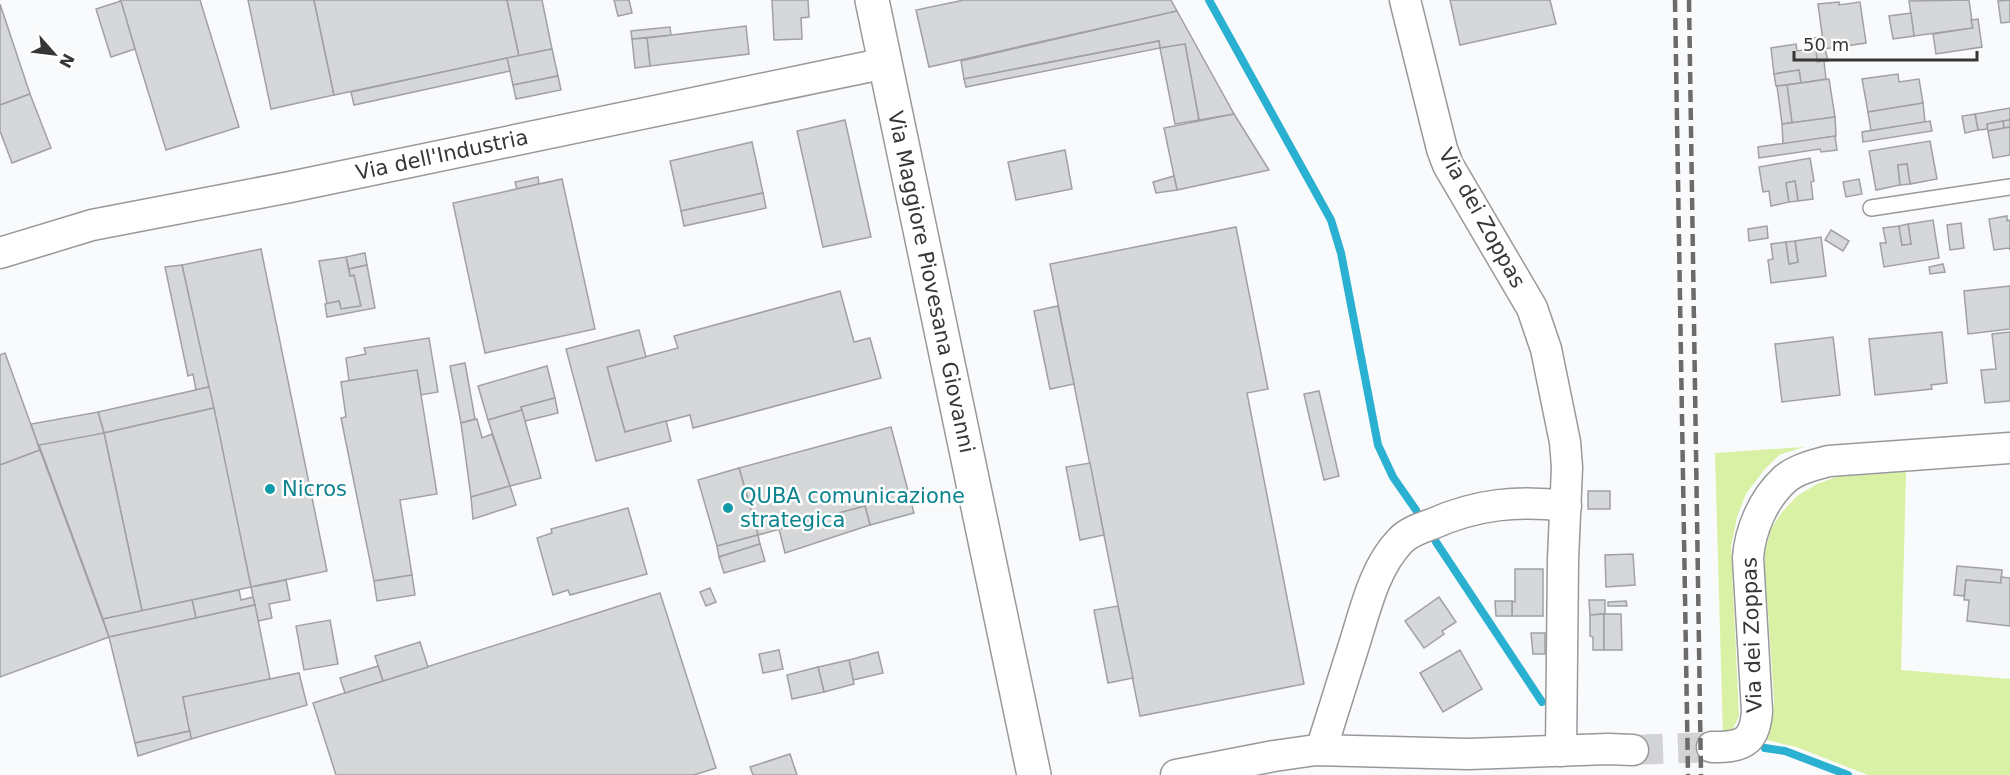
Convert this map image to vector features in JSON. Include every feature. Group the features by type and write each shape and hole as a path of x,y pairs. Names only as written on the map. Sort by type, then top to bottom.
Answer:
{"street":[{"name":"Via Maggiore Piovesana Giovanni","path":"872,0 1034,775"},
{"name":"Via dei Zoppas","path":"1405,0 1448,165 1532,308 1546,349 1565,442 1567,467 1563,560 1561,750"},
{"name":"Via dell'Industria","path":"0,253 92,225 290,187 886,63"},
{"name":"Via dei Zoppas","path":"1712,747 1737,745 1747,740 1756,724 1748,558 1750,537 1772,494 1786,478 1806,468 1829,461 2010,448"},
{"path":"1321,750 1371,590 1399,541 1410,533 1447,517 1479,508 1513,502 1566,506"},
{"path":"1176,775 1274,756 1321,750 1468,754 1633,750"}],"lane":[{"path":"1871,208 2010,187"}],"green space":[{"path":"1804,447 1779,455 1764,470 1746,494 1737,517 1731,547 1739,716 1732,731 1723,736 1715,453"},
{"path":"1906,472 1901,670 2010,679 2010,775 1868,775 1796,747 1763,739 1773,716 1774,700 1764,554 1771,529 1782,512 1797,496 1817,484 1836,477"}],"building":[{"path":"120,0 200,0 239,127 166,150"},
{"path":"248,0 314,0 334,95 271,109"},
{"path":"314,0 507,0 519,56 334,95"},
{"path":"507,0 542,0 552,49 519,56"},
{"path":"614,0 629,0 632,13 618,16"},
{"path":"772,0 808,0 809,17 801,18 802,39 774,40"},
{"path":"964,0 1171,0 1177,11 929,67 916,10"},
{"path":"1450,0 1550,0 1556,24 1460,45"},
{"path":"1969,0 1973,28 1914,36 1909,1"},
{"path":"2010,0 2010,22 2001,23 1998,1"},
{"path":"121,1 135,49 111,57 96,9"},
{"path":"1839,2 1839,5 1860,2 1866,43 1824,49 1818,4"},
{"path":"0,4 30,94 0,105"},
{"path":"1177,11 1234,114 1199,120 1185,44 1160,48 1159,41 964,79 961,61"},
{"path":"1911,13 1914,36 1893,39 1889,16"},
{"path":"1978,19 1982,47 1936,54 1933,34 1973,28 1971,20"},
{"path":"746,26 749,54 650,66 647,38"},
{"path":"670,27 671,35 632,39 631,31"},
{"path":"1822,37 1828,61 1817,62 1814,38"},
{"path":"647,38 650,66 635,68 632,39"},
{"path":"1159,41 1160,48 966,87 964,79"},
{"path":"1185,44 1199,120 1175,124 1160,48"},
{"path":"1796,44 1797,51 1816,48 1817,62 1824,61 1826,79 1801,83 1799,70 1774,74 1771,48"},
{"path":"552,49 558,76 513,85 507,58"},
{"path":"507,58 510,71 354,105 351,92"},
{"path":"1799,70 1801,83 1776,86 1774,74"},
{"path":"1898,74 1899,82 1919,79 1923,103 1868,112 1862,79"},
{"path":"558,76 561,90 516,99 513,85"},
{"path":"1829,79 1835,117 1792,123 1787,85"},
{"path":"1787,85 1792,123 1782,124 1777,86"},
{"path":"30,94 51,148 12,163 0,131 0,105"},
{"path":"1923,103 1925,122 1871,131 1868,112"},
{"path":"2010,108 2010,120 1987,124 1988,129 1978,130 1975,114"},
{"path":"1234,114 1269,170 1177,190 1164,128"},
{"path":"1975,114 1978,130 1965,133 1962,116"},
{"path":"1835,117 1836,136 1783,144 1782,124"},
{"path":"845,120 871,237 823,247 797,131"},
{"path":"2010,120 2010,127 2004,128 2003,121"},
{"path":"1930,121 1932,131 1863,142 1862,132"},
{"path":"2003,121 2004,128 1988,131 1987,124"},
{"path":"2010,127 2010,155 1993,158 1988,131"},
{"path":"1835,136 1837,150 1821,152 1820,149 1759,158 1758,147"},
{"path":"1930,141 1937,179 1910,184 1907,164 1898,165 1900,185 1876,190 1869,151"},
{"path":"752,142 763,193 681,211 670,161"},
{"path":"1065,150 1072,189 1016,200 1008,162"},
{"path":"1810,158 1814,181 1811,182 1813,199 1798,201 1795,181 1786,183 1789,202 1771,206 1769,191 1763,192 1759,167"},
{"path":"1907,164 1910,184 1900,185 1898,165"},
{"path":"1174,176 1177,190 1156,193 1153,182"},
{"path":"538,177 539,184 517,189 515,182"},
{"path":"562,179 595,329 485,353 453,203"},
{"path":"1859,179 1862,194 1846,197 1843,182"},
{"path":"1795,181 1798,201 1789,202 1786,183"},
{"path":"763,193 766,208 684,226 681,211"},
{"path":"2007,216 2007,221 2010,220 2010,250 2009,248 1994,250 1989,219"},
{"path":"1933,220 1939,258 1884,267 1880,243 1886,243 1883,228 1899,226 1902,245 1911,244 1908,224"},
{"path":"1961,223 1964,248 1950,250 1947,225"},
{"path":"1908,224 1911,244 1902,245 1899,226"},
{"path":"1767,226 1768,238 1749,241 1748,229"},
{"path":"1236,227 1268,389 1247,393 1304,684 1140,716 1050,264"},
{"path":"1831,230 1849,241 1843,251 1825,240"},
{"path":"1821,237 1826,276 1771,283 1768,260 1773,259 1771,244 1786,242 1789,264 1798,262 1795,241"},
{"path":"1795,241 1798,262 1789,264 1786,242"},
{"name":"Nicros","path":"261,249 327,571 251,587 182,265"},
{"path":"365,253 367,265 349,269 346,257"},
{"path":"346,257 350,276 354,275 361,306 341,309 339,301 327,304 319,261"},
{"path":"1943,264 1945,272 1930,274 1929,267"},
{"path":"182,265 209,387 196,390 193,374 188,376 165,267"},
{"path":"367,265 375,308 327,317 325,304 339,301 341,309 361,306 354,275 350,276 349,269"},
{"path":"2010,286 2010,329 1968,334 1964,291"},
{"path":"840,291 854,342 870,338 881,378 693,428 690,415 625,432 607,367 678,348 674,336"},
{"path":"1058,306 1074,384 1050,389 1034,311"},
{"path":"639,330 646,357 607,367 625,432 666,421 671,441 596,461 566,349"},
{"path":"1942,332 1947,383 1931,385 1932,389 1875,395 1869,339"},
{"path":"2010,332 2010,401 1985,403 1981,370 1996,369 1992,334"},
{"path":"1833,337 1840,395 1782,402 1775,344"},
{"path":"429,338 438,392 421,395 417,370 349,381 346,358 366,354 364,348"},
{"path":"5,353 40,450 0,465 0,355"},
{"path":"465,363 475,419 461,423 450,366"},
{"path":"547,366 555,398 521,407 522,410 488,420 478,386"},
{"path":"417,370 437,494 400,500 412,575 374,581 341,418 346,417 341,382"},
{"path":"209,387 214,408 104,433 98,412"},
{"path":"1319,391 1339,476 1324,480 1304,394"},
{"path":"555,398 558,413 525,421 521,407"},
{"path":"214,408 251,587 142,611 104,433"},
{"path":"522,410 541,478 510,486 488,420"},
{"path":"98,412 104,433 40,450 31,424"},
{"path":"477,419 482,438 492,434 510,486 471,497 461,423"},
{"path":"891,427 914,513 870,525 865,506 758,535 739,468"},
{"path":"104,433 142,611 103,619 39,445"},
{"path":"40,450 109,637 0,677 0,465"},
{"path":"1090,463 1104,535 1080,540 1066,467"},
{"name":"QUBA comunicazione strategica","path":"739,468 758,535 717,546 698,480"},
{"path":"510,486 516,505 473,519 471,497"},
{"path":"1588,491 1610,491 1610,509 1588,509"},
{"path":"865,506 870,525 785,553 779,529"},
{"path":"628,508 647,574 570,595 568,590 553,595 537,538 552,533 551,529"},
{"path":"758,535 760,544 719,557 717,546"},
{"path":"760,544 765,561 724,573 719,557"},
{"path":"1633,554 1635,585 1606,587 1605,555"},
{"path":"1957,566 2002,570 2001,583 1966,580 1964,596 1954,595"},
{"path":"1515,569 1543,569 1543,616 1512,616 1512,601 1515,602"},
{"path":"412,575 415,595 377,601 374,581"},
{"path":"2001,577 2010,578 2010,626 1967,621 1969,600 1964,600 1966,580 2001,583"},
{"path":"286,580 290,600 269,604 272,618 258,621 251,587"},
{"path":"710,588 716,602 706,606 700,592"},
{"path":"239,590 241,600 253,597 255,605 196,618 192,600"},
{"path":"660,593 716,768 694,775 336,775 313,703"},
{"path":"1439,597 1456,622 1442,631 1444,634 1424,648 1405,621"},
{"path":"192,600 196,618 109,637 103,619"},
{"path":"1589,600 1605,600 1605,614 1590,615"},
{"path":"1495,601 1512,601 1512,616 1496,616"},
{"path":"1626,601 1627,606 1608,606 1608,602"},
{"path":"255,605 270,679 183,697 190,731 135,743 109,637"},
{"path":"1118,606 1133,678 1108,683 1094,610"},
{"path":"1604,614 1604,650 1593,650 1590,615"},
{"path":"1604,614 1621,614 1622,650 1604,650"},
{"path":"330,620 338,664 304,670 296,626"},
{"path":"1531,633 1545,633 1545,654 1533,654"},
{"path":"420,642 428,667 383,681 375,656"},
{"path":"779,650 783,669 763,673 759,654"},
{"path":"1460,650 1482,689 1443,712 1420,673"},
{"path":"878,652 883,673 853,680 849,660"},
{"path":"849,660 854,684 824,692 818,667"},
{"path":"378,666 383,681 345,693 340,678"},
{"path":"818,667 824,692 792,699 787,675"},
{"path":"299,673 307,705 191,739 183,697"},
{"path":"190,731 191,739 138,756 135,743"},
{"path":"790,754 797,775 753,775 750,767"}],"waterway":[{"path":"1209,0 1331,220 1341,253 1378,445 1393,477 1416,510"},
{"path":"1436,542 1542,702"},
{"path":"1765,748 1785,751 1848,775"}],"tunnel":[{"path":"1633,750 1712,747"}],"railway":[{"path":"1675,0 1688,775"},
{"path":"1689,0 1701,775"}],"place":[{"name":"Nicros","path":"270,489"},
{"name":"QUBA comunicazione strategica","path":"728,508"}]}
